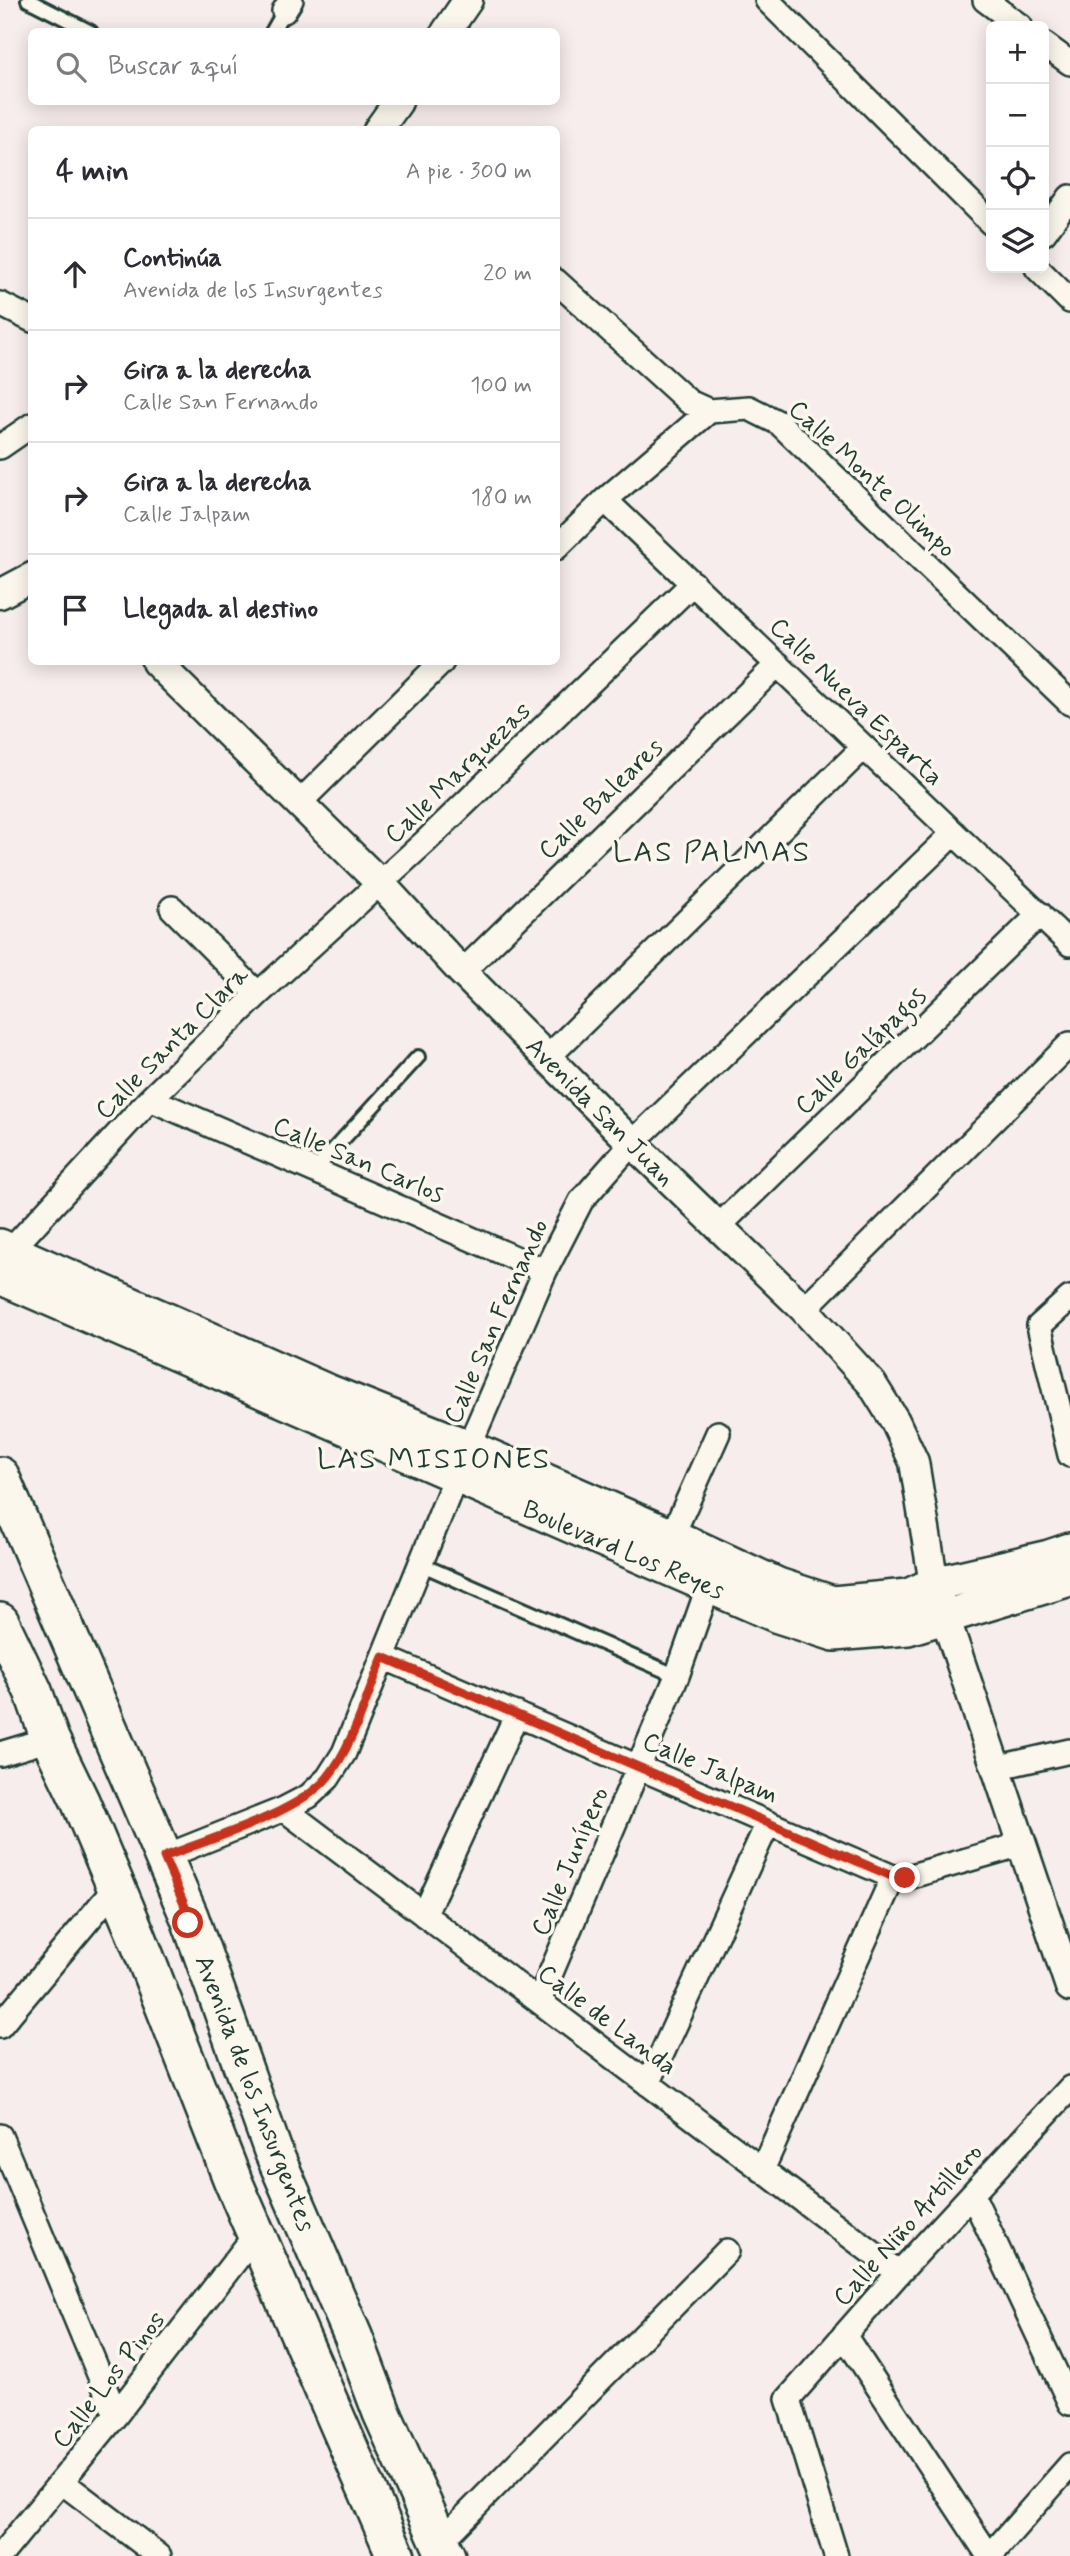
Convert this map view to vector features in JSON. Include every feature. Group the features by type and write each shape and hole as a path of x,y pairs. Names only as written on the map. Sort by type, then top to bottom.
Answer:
{"main road":[{"name":"Boulevard Los Reyes","path":"4,1258 148,1328 462,1462 709,1585 778,1616 834,1634 908,1628 1070,1579"},
{"name":"Boulevard Los Reyes","path":"462,1462 673,1536 778,1585 833,1603 908,1596 934,1584 1070,1550"},
{"name":"Avenida de los Insurgentes","path":"0,1476 189,1916 273,2151 353,2336 382,2413 443,2549"},
{"name":"Avenida de los Insurgentes","path":"0,1622 33,1690 50,1739 80,1801 138,1939 233,2181 396,2556"},
{"path":"138,1939 155,1947 173,1943 185,1931 189,1916"},
{"path":"233,2181 240,2165 252,2156 265,2150 273,2151"}],"street":[{"path":"449,28 468,0"},
{"path":"767,0 986,218"},
{"path":"985,0 1013,21"},
{"path":"1049,48 1070,63"},
{"path":"1056,227 1070,197"},
{"path":"1042,273 1070,301"},
{"path":"560,285 689,402 709,411 605,500 560,544"},
{"path":"0,304 28,318"},
{"name":"Calle Monte Olimpo","path":"709,411 750,408 779,423 1070,703"},
{"path":"0,446 28,428"},
{"name":"Calle Nueva Esparta","path":"605,500 1070,944"},
{"path":"0,594 28,580"},
{"name":"Calle Marquezas","path":"380,883 693,583"},
{"name":"Calle Baleares","path":"462,972 778,664"},
{"name":"Avenida San Juan","path":"159,665 380,883 462,972 632,1143 804,1309 872,1384 895,1421 914,1462 934,1584 1070,1987"},
{"path":"298,804 439,665"},
{"path":"547,1058 864,747"},
{"name":"Calle San Fernando","path":"164,1857 284,1809 309,1796 327,1778 344,1753 462,1462 545,1271 581,1201 632,1143 954,833"},
{"name":"Calle Santa Clara","path":"4,1258 150,1100 258,993 380,883"},
{"path":"172,908 258,993"},
{"name":"Calle Galápagos","path":"719,1226 1040,914"},
{"path":"804,1309 1070,1044"},
{"name":"Calle San Carlos","path":"150,1100 545,1271"},
{"path":"1070,1298 1039,1326 1064,1402 1070,1454"},
{"path":"673,1536 718,1433"},
{"name":"Calle Junípero","path":"539,2001 640,1767 677,1676 709,1585"},
{"name":"Calle Jalpam","path":"383,1657 894,1877"},
{"path":"424,1915 517,1714"},
{"path":"0,1754 50,1739"},
{"path":"995,1768 1070,1751"},
{"name":"Calle de Landa","path":"284,1809 899,2273"},
{"path":"648,2084 768,1823"},
{"path":"762,2170 894,1877 905,1878 1022,1844"},
{"path":"0,2026 115,1888"},
{"name":"Calle Niño Artillero","path":"827,2552 788,2399 899,2273 1070,2088"},
{"path":"0,2136 116,2415"},
{"path":"972,2194 1070,2403"},
{"name":"Calle Los Pinos","path":"0,2556 116,2415 256,2234"},
{"path":"443,2549 727,2251"},
{"path":"844,2335 989,2556 1070,2465"},
{"path":"62,2482 159,2556"}],"lane":[{"path":"28,0 82,28"},
{"path":"274,28 287,5"},
{"path":"314,1171 418,1057"},
{"path":"420,1564 677,1676"}],"district":[{"name":"LAS PALMAS","path":"712,851"},
{"name":"LAS MISIONES","path":"434,1458"}],"route":[{"path":"188,1923 189,1916 164,1857 284,1809 309,1796 327,1778 344,1753 383,1657 894,1877 905,1878"}]}
